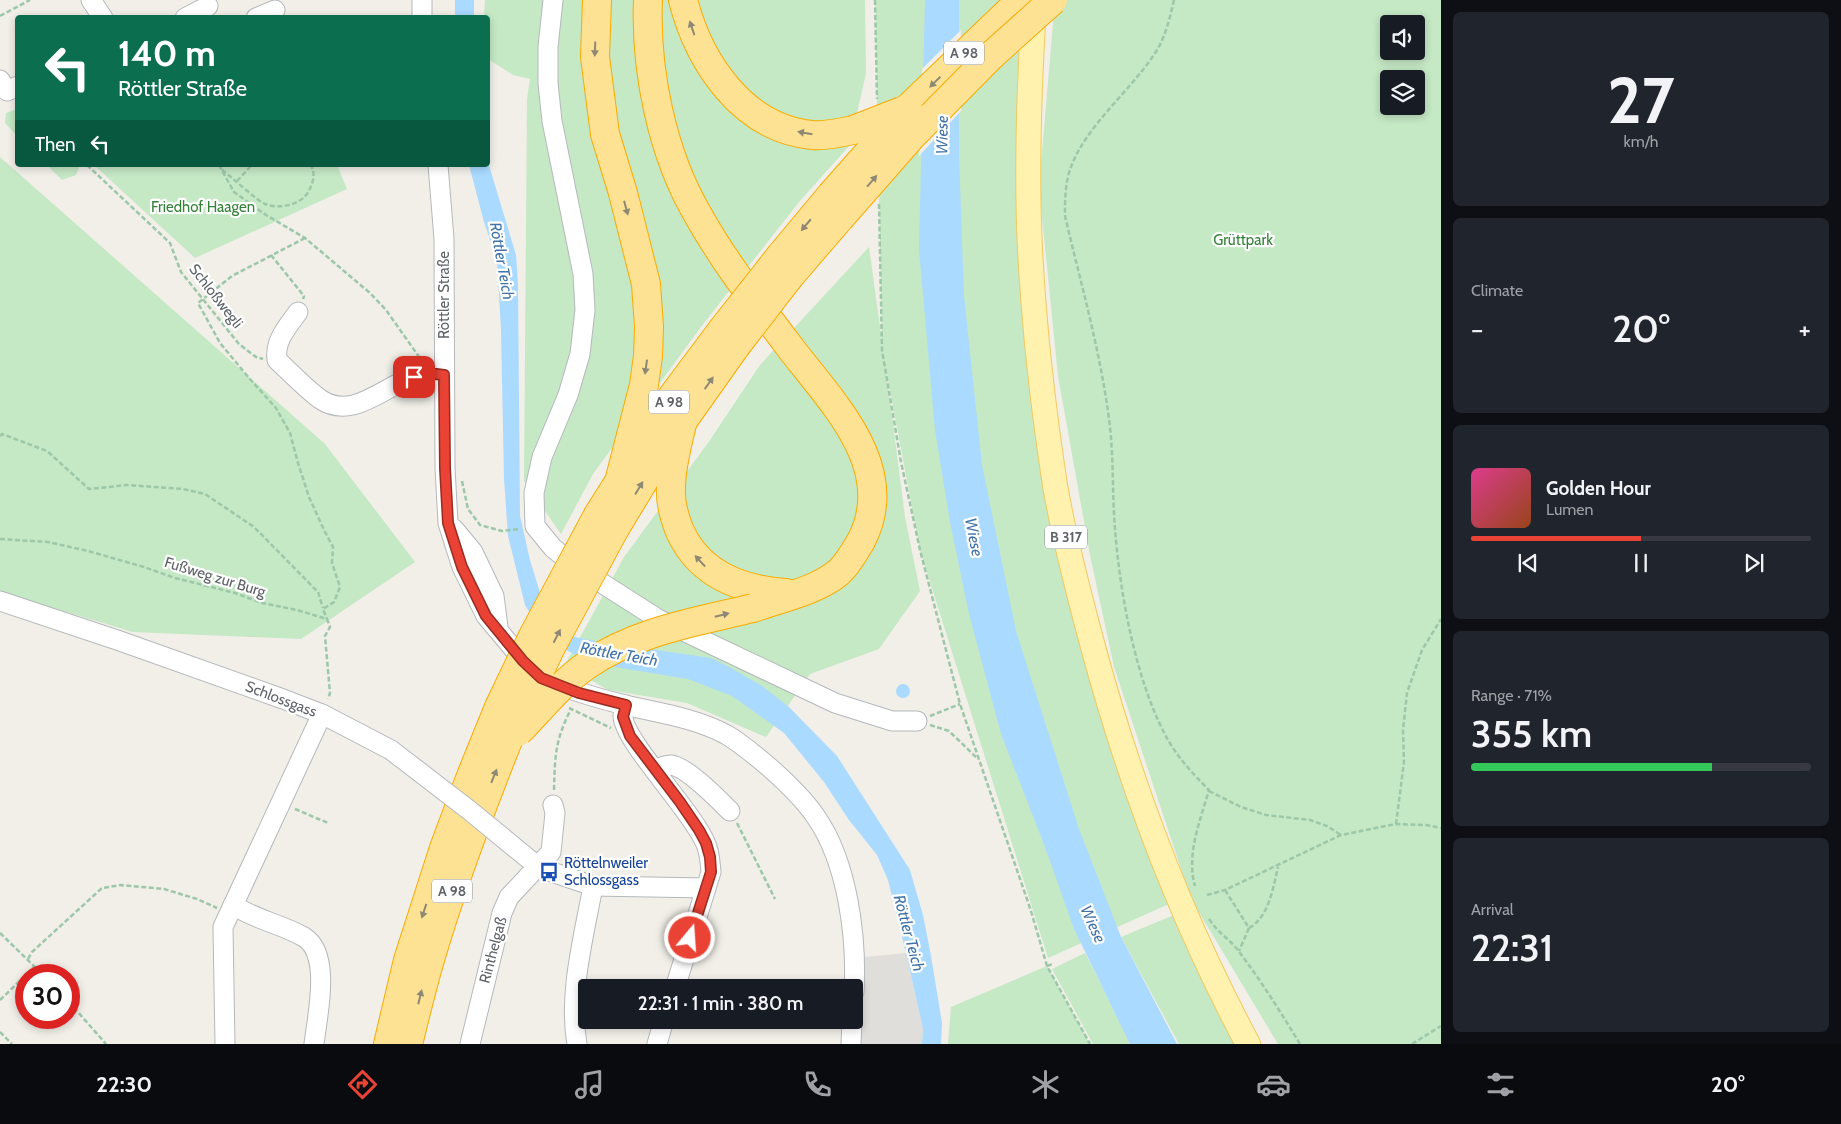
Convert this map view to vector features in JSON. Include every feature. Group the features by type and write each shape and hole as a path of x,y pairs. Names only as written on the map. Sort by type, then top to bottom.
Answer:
{"highway":[{"path":"597,0 595,57 605,134 625,201 646,284 649,326 648,356 644,385 620,478"},
{"path":"510,727 586,666 612,650 640,637 752,608 812,588 840,572 855,553 868,527 872,500 870,473 863,450 847,421 753,299 718,249 696,213 679,176 666,138 656,98 649,57 648,0"},
{"path":"683,0 695,36 713,71 744,106 764,120 785,129 812,135 833,134 853,130 908,108"},
{"name":"A 98","path":"408,1044 429,964 459,869 510,727 559,633 606,522 620,478 674,394 729,338 785,265 836,206 908,108 1021,0"},
{"name":"A 98","path":"836,206 911,137 992,55 1053,0"},
{"name":"A 98","path":"606,522 683,420 729,338"},
{"path":"683,420 670,488 671,504 675,519 684,540 706,567 722,578 739,586 765,592 793,594"},
{"name":"A 98","path":"388,1044 408,960 441,857 471,776 510,727"}],"main road":[{"name":"B 317","path":"1034,0 1027,164 1029,239 1039,361 1056,487 1080,602 1106,697 1138,794 1185,913 1248,1044"}],"street":[{"path":"91,0 101,15"},
{"path":"553,0 548,47 548,83 552,120 583,274 585,310 580,354 568,395 542,457 534,493 535,526 553,548 563,556 658,619 836,703 892,721 917,721"},
{"path":"192,15 210,8"},
{"path":"263,15 275,10"},
{"path":"0,80 7,91 15,87"},
{"name":"Röttler Straße","path":"438,167 444,239 438,375 448,523 462,567 486,616 523,661 541,678 579,693 687,720 727,735 786,782 816,817 838,860 850,912 855,979"},
{"path":"298,312 281,336 276,354 277,360 321,400 337,406 352,407 414,377 438,375"},
{"name":"Schlossgass","path":"0,601 129,644 322,714 391,750 534,863"},
{"path":"626,705 623,717 630,736 680,802 706,843 710,857 711,872 678,979"},
{"path":"225,1044 223,927 322,714"},
{"path":"655,769 670,765 687,773 730,810"},
{"name":"Rinthelgaß","path":"470,1044 502,913 509,898 534,863 551,852 555,813 553,805"},
{"path":"534,863 593,886 706,888"},
{"path":"578,1044 575,1029 580,954 593,886"},
{"path":"230,910 306,938 317,950 320,984 314,1044"},
{"path":"657,1044 661,1029"},
{"path":"850,1044 851,1029"}],"path":[{"path":"0,16 30,0"},
{"path":"875,0 877,99"},
{"path":"1174,0 1166,29 1157,50 1081,145 1070,168 1065,197 1066,216 1102,367 1110,422 1115,528 1120,582 1131,634 1146,689 1168,740 1186,767 1209,790 1241,807 1266,815 1310,820 1327,826 1341,835"},
{"name":"Schloßwegli","path":"89,167 170,244 181,272 239,344 256,357 277,360"},
{"path":"237,181 250,167"},
{"path":"221,169 264,204 284,206 304,197 312,186 314,172 312,167"},
{"path":"221,169 234,192 266,215 305,238 370,293 438,375"},
{"path":"879,198 882,350 901,462 920,550 960,704 1031,911 1047,966 1090,1044"},
{"path":"305,238 232,276 198,303 220,343 248,378 276,408 290,433 309,497 333,547 332,563 340,587 334,602 323,609"},
{"path":"271,255 304,296 298,312"},
{"path":"0,436 2,434 47,451 89,489 127,485 183,489 205,494 254,527 318,592 330,627 325,636 330,693 322,714"},
{"path":"445,468 456,471 464,485 468,509 480,525 502,531 525,528"},
{"name":"Fußweg zur Burg","path":"0,539 48,542 88,550 175,578 327,619"},
{"path":"1396,824 1404,762 1403,730 1407,693 1422,650 1441,619"},
{"path":"917,721 960,704"},
{"path":"553,805 555,751 561,729 571,709 630,736"},
{"path":"917,721 950,731 978,760"},
{"path":"1195,888 1192,879 1192,859 1195,839 1209,790"},
{"path":"281,803 328,823"},
{"path":"730,810 775,899"},
{"path":"1206,895 1225,890 1279,866 1341,835 1396,824 1426,825 1441,828"},
{"path":"1239,951 1248,928 1257,923 1265,913 1279,866"},
{"path":"28,959 32,952 102,888 121,885 164,889 230,910"},
{"path":"1225,890 1248,928"},
{"path":"1206,914 1216,930 1239,951 1300,1044"},
{"path":"0,934 33,964"},
{"path":"1047,966 1052,964"},
{"path":"0,1000 15,985"},
{"path":"80,1014 106,1044"},
{"path":"1412,1044 1441,1026"},
{"path":"0,1032 12,1044"}],"shaded area":[{"path":"906,953 923,1029 922,1044 851,1044 853,1029 863,1029 863,979 854,979 854,958"}],"green space":[{"path":"485,0 865,0 866,73 850,145 799,202 701,327 593,474 561,534 524,481 527,99 530,79 513,75 490,60 490,15 484,15"},
{"path":"875,0 1023,0 1018,65 1017,195 1047,491 1071,611 1096,702 1129,798 1169,904 1048,958 920,550 886,369 905,517 920,591 879,649 810,674 766,737 687,703 608,690 565,665 624,557 708,443 760,365 869,247 882,341"},
{"name":"Grüttpark","path":"1055,0 1441,0 1441,1044 1278,1044 1191,899 1114,667 1090,555 1058,376 1039,187"},
{"path":"15,110 15,134 5,123 6,113"},
{"path":"0,157 325,444 415,562 301,639 133,632 0,592"},
{"path":"49,167 79,167 76,175 62,180"},
{"name":"Friedhof Haagen","path":"96,167 338,167 347,189 195,258"},
{"path":"1174,915 1238,1044 1179,1044 1121,937"},
{"path":"1085,953 1131,1044 1093,1044 1052,969"},
{"path":"1047,966 1090,1044 948,1044 951,1007"}],"water":[{"path":"455,0 474,0 474,15 455,15"},
{"name":"Wiese","path":"925,0 959,0 959,156 964,296 982,465 1016,631 1079,829 1121,937 1177,1044 1130,1044 1074,929 1045,847 1001,734 969,614 950,522 935,430 919,249"},
{"name":"Röttler Teich","path":"470,167 490,167 516,255 518,283 520,516 541,596 551,614 575,637 711,658 762,686 789,707 837,756 910,870 923,915 931,956 942,1023 941,1044 922,1044 923,1029 906,953 888,880 877,855 849,820 824,782 784,733 732,696 688,679 615,667 577,656 544,637 525,605 508,536 504,479 501,330 497,260 484,222"},
{"path":"900,684 906,684 910,691 906,698 900,698 896,694 896,688"}],"pier":[{"path":"961,30 961,111 919,156 922,69"}],"place":[{"name":"Röttelnweiler Schlossgass","path":"549,872"}],"route":[{"path":"414,377 436,374 444,375 445,468 448,523 462,567 486,616 523,661 541,678 579,693 626,705 623,717 630,736 680,802 706,843 710,857 711,872 690,938"}]}
